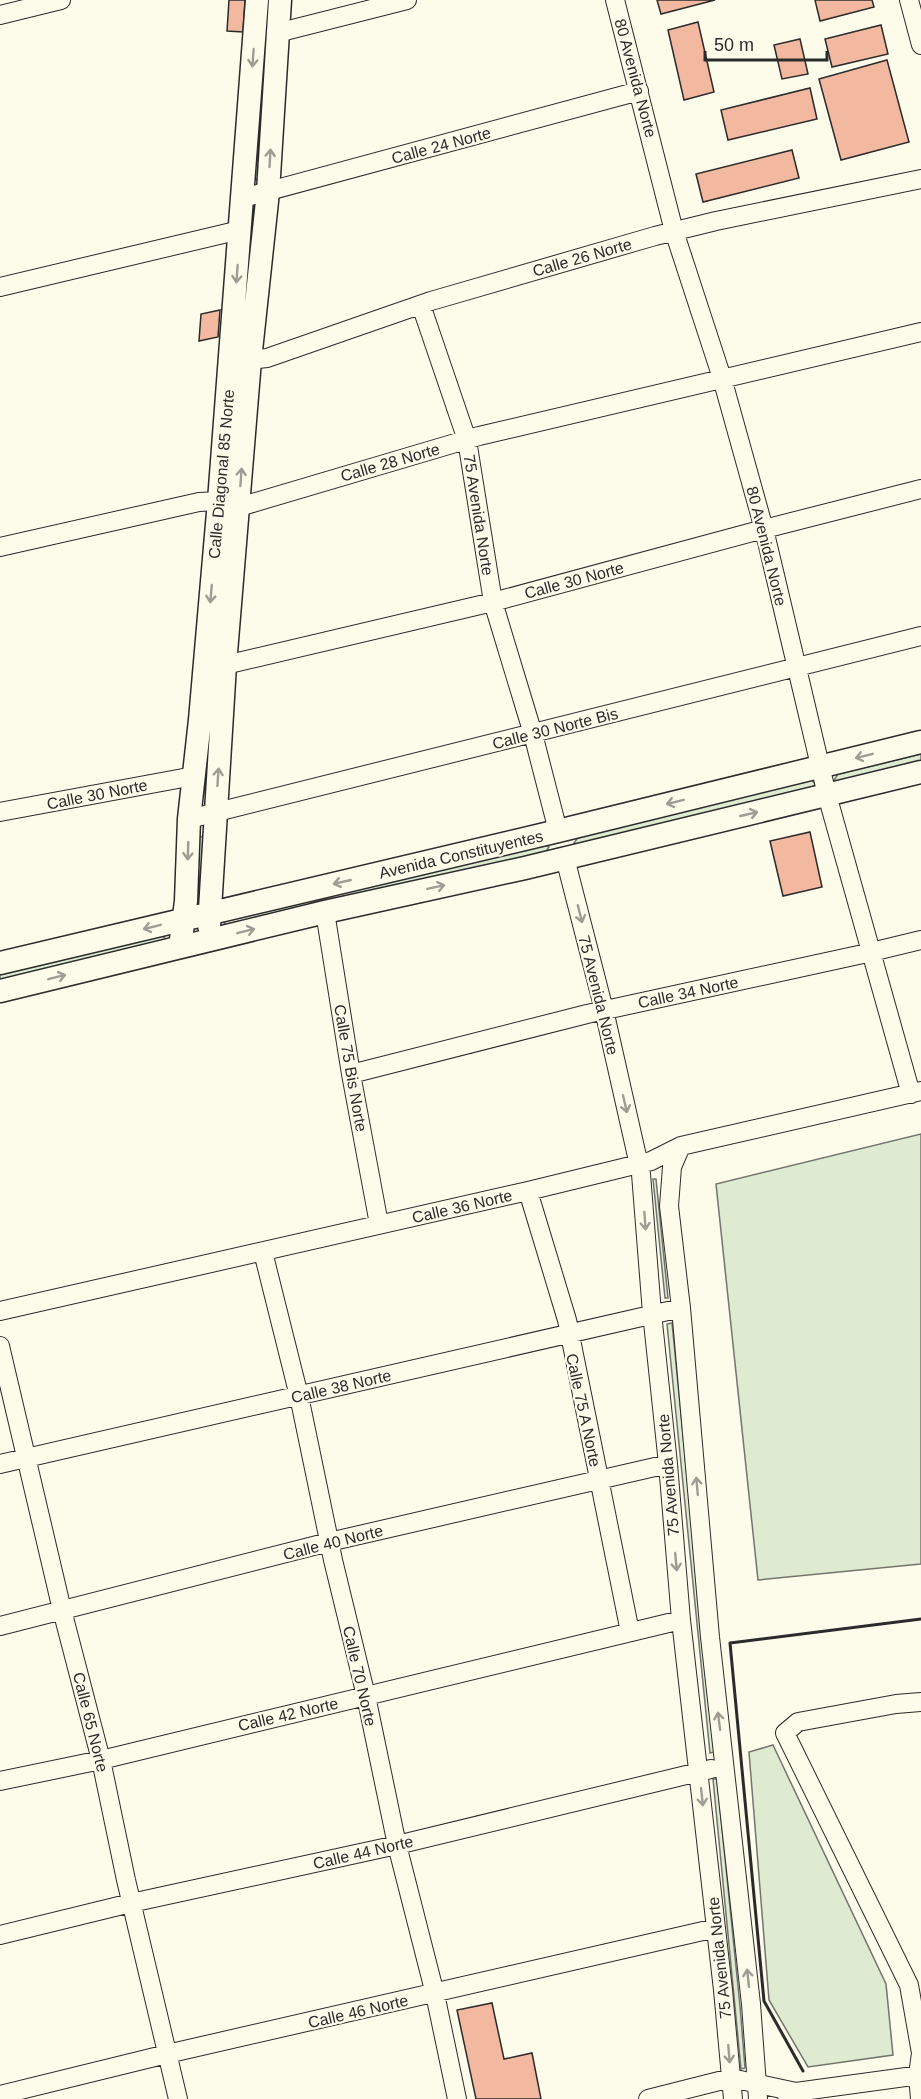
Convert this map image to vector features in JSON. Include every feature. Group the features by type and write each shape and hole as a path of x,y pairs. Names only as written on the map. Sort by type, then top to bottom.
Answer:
{"main road":[{"name":"Calle Diagonal 85 Norte","path":"208,940 225,665 240,230 257,0"},
{"name":"Calle Diagonal 85 Norte","path":"180,947 186,901 189,819 194,776 250,360 268,192 280,0"},
{"name":"Avenida Constituyentes","path":"0,963 558,831 921,742"},
{"name":"Avenida Constituyentes","path":"0,991 921,772"}],"street":[{"path":"0,15 61,0"},
{"path":"277,33 407,0"},
{"name":"80 Avenida Norte","path":"615,0 674,231 722,378 764,529 820,767 870,953 916,1093"},
{"path":"909,0 918,21 921,45"},
{"name":"Calle 24 Norte","path":"243,198 639,91"},
{"name":"Calle 26 Norte","path":"250,360 267,358 421,305 674,231 921,179"},
{"path":"0,287 240,230"},
{"name":"75 Avenida Norte","path":"421,305 467,440 493,602 533,734 558,831"},
{"name":"Calle 28 Norte","path":"0,547 199,502 229,504 479,436 921,332"},
{"name":"Calle 30 Norte","path":"225,665 493,602 921,489"},
{"name":"Calle 30 Norte Bis","path":"189,819 921,636"},
{"name":"Calle 30 Norte","path":"0,812 194,776"},
{"name":"75 Avenida Norte","path":"565,858 604,1011 633,1143 640,1163 681,1620 733,2099"},
{"name":"Calle 75 Bis Norte","path":"325,912 351,1074 379,1224"},
{"name":"Calle 34 Norte","path":"351,1074 604,1011 921,940"},
{"name":"Calle 36 Norte","path":"0,1311 528,1191 651,1161 681,1146 916,1093"},
{"name":"75 Avenida Norte","path":"681,1146 672,1167 669,1206 681,1308 710,1637 750,1992 757,2091"},
{"name":"Calle 75 A Norte","path":"528,1191 567,1320 630,1632"},
{"name":"Calle 70 Norte","path":"263,1252 299,1396 329,1542 366,1696 397,1845 435,1994 457,2099"},
{"name":"Calle 38 Norte","path":"0,1464 681,1308"},
{"name":"Calle 65 Norte","path":"0,1346 62,1610 101,1760 131,1903 178,2099"},
{"name":"Calle 40 Norte","path":"0,1626 329,1542 668,1464"},
{"name":"Calle 42 Norte","path":"0,1781 101,1760 681,1620"},
{"path":"920,2099 921,2053 909,1985 785,1733 798,1722 896,1704 921,1702"},
{"name":"Calle 44 Norte","path":"0,1935 131,1903 397,1845 725,1766"},
{"name":"Calle 46 Norte","path":"0,2095 167,2054 716,1928"},
{"path":"648,2099 731,2078 757,2091 796,2092 920,2075"},
{"path":"776,2099 796,2092"}],"green space":[{"path":"267,0 273,0 259,177 256,180 254,177"},
{"path":"921,754 921,763 839,783 834,780 838,774"},
{"path":"812,780 815,784 813,788 582,845 574,843 579,836"},
{"path":"206,836 203,900 196,900 199,837"},
{"path":"544,844 549,847 545,853 229,928 224,923 228,918"},
{"path":"160,934 166,939 160,944 0,983 0,972"},
{"path":"921,1134 921,1564 758,1580 716,1184"},
{"path":"653,1179 656,1179 668,1298 665,1298"},
{"path":"672,1323 714,1752 710,1753 667,1324"},
{"path":"773,1745 886,1984 893,2055 808,2067 769,2000 749,1752"},
{"path":"713,1779 717,1779 740,2006 745,2068 741,2069"}],"building":[{"path":"229,0 245,0 243,32 227,31"},
{"path":"657,0 715,0 661,14"},
{"path":"815,0 872,0 874,7 820,21"},
{"path":"698,22 714,92 684,100 668,30"},
{"path":"881,25 888,54 832,67 825,39"},
{"path":"800,39 808,74 782,79 774,45"},
{"path":"887,60 909,142 841,160 819,79"},
{"path":"810,88 817,119 728,140 721,110"},
{"path":"792,150 799,178 703,202 696,174"},
{"path":"220,310 218,337 199,341 201,314"},
{"path":"810,832 822,887 783,896 770,841"},
{"path":"492,2003 504,2059 532,2053 541,2099 476,2099 457,2010"}],"wall":[{"path":"803,2071 764,2001 730,1643 921,1619"}]}
